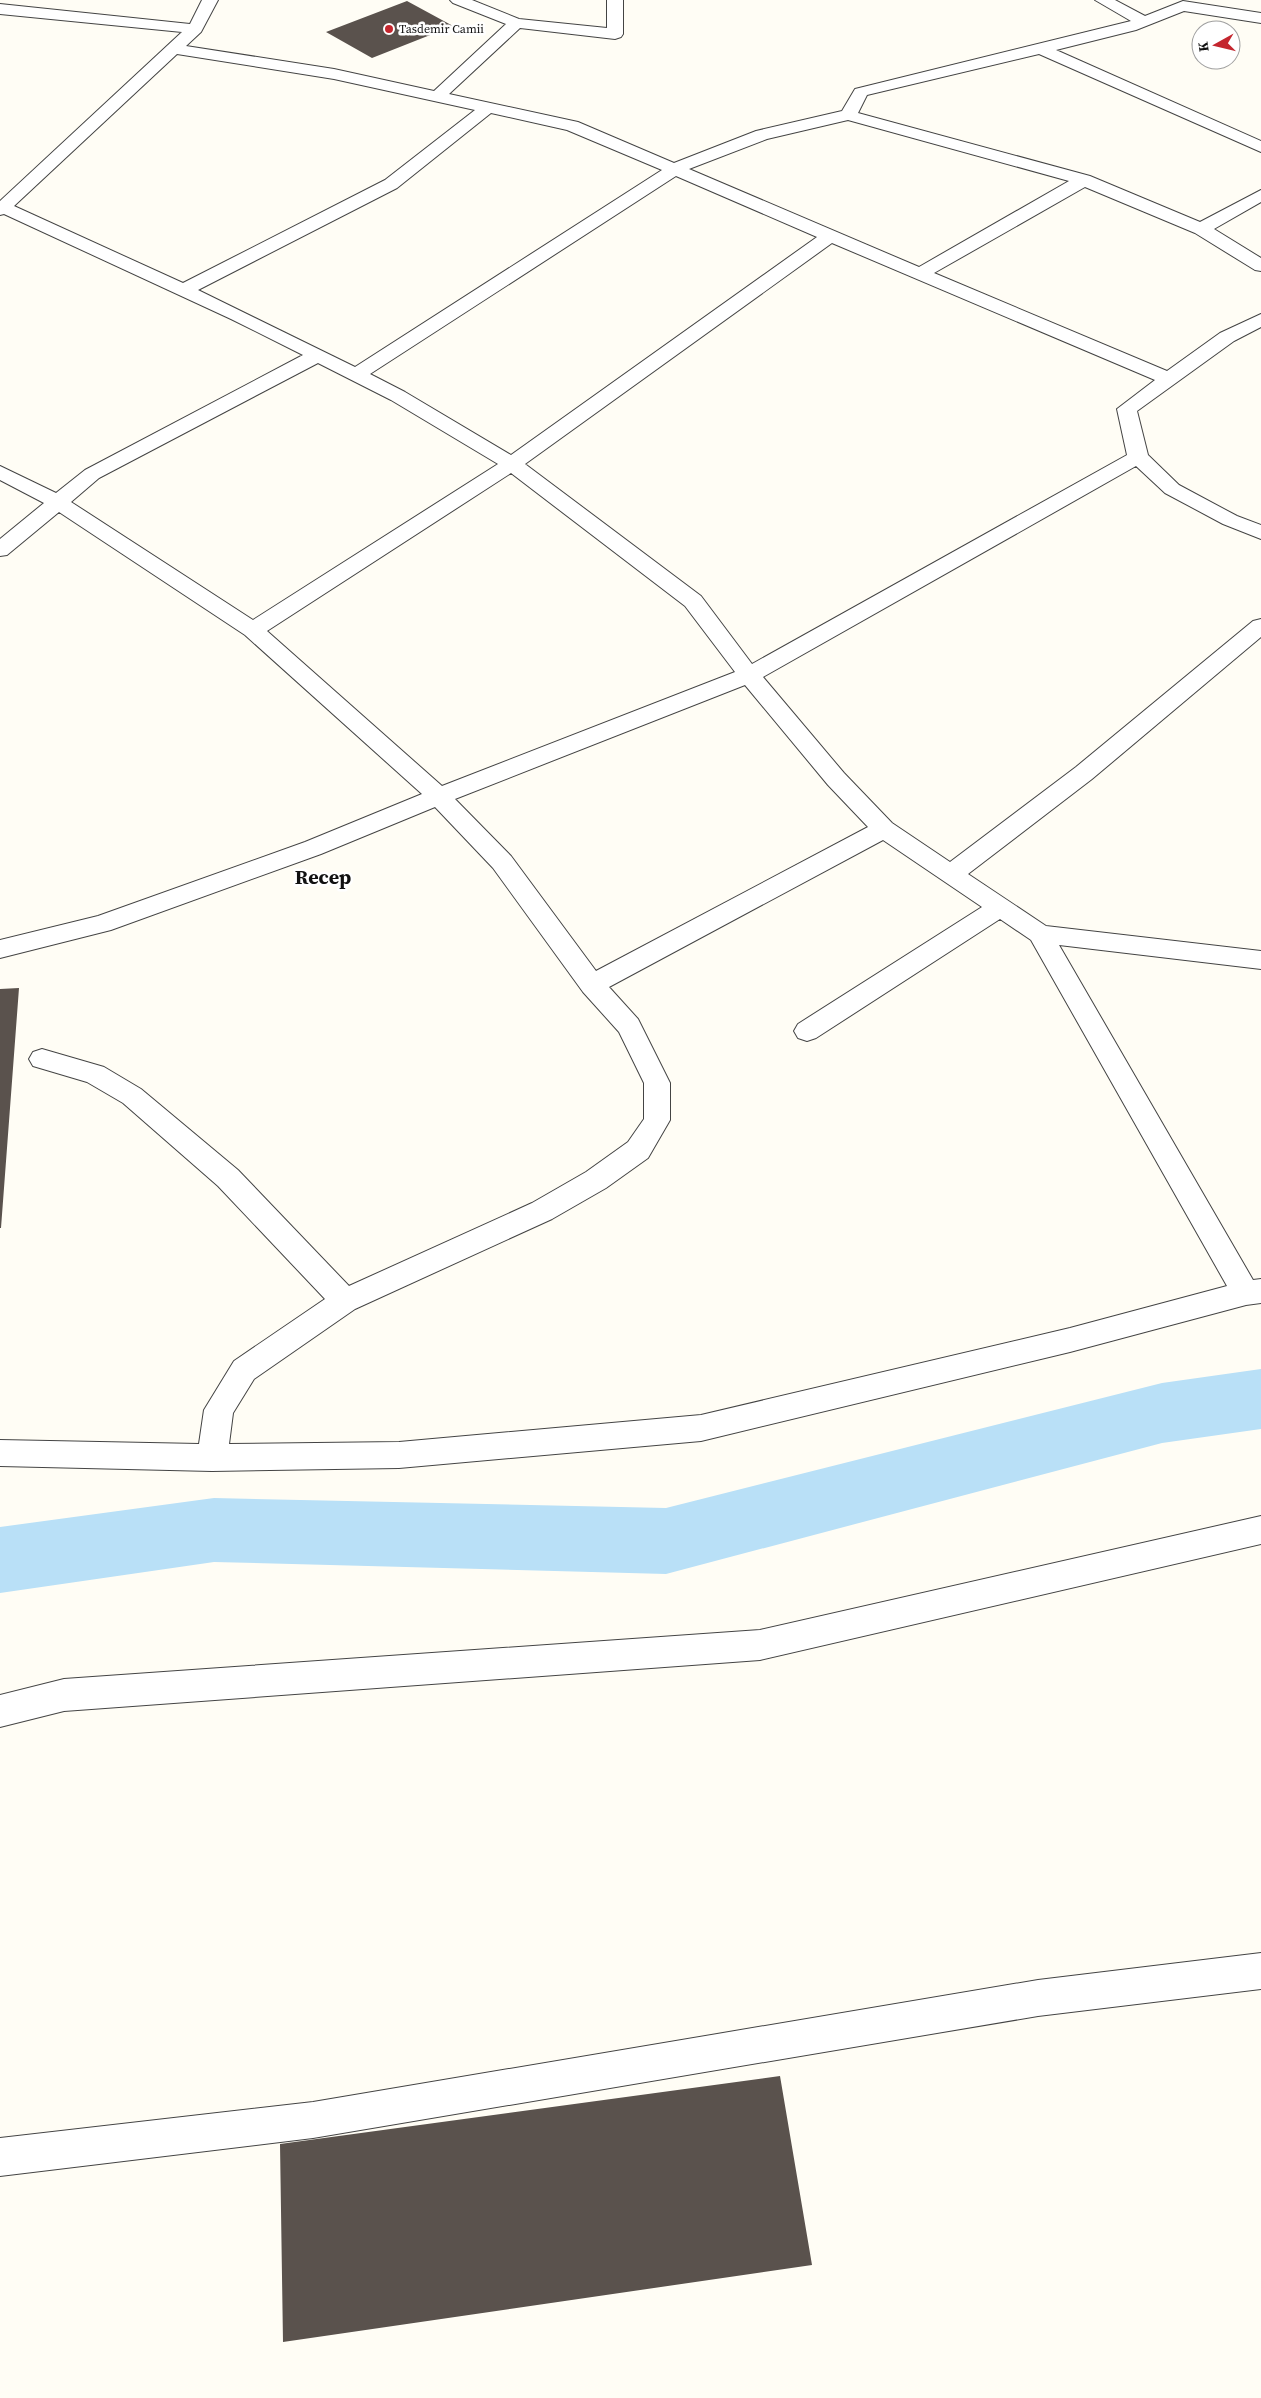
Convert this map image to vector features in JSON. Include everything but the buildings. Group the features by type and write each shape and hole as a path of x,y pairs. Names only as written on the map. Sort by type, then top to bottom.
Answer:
{"street":[{"path":"0,1453 212,1458 399,1455 701,1428 1070,1340 1253,1292 1040,934 884,829 836,779 749,675 693,601 512,464 398,396 184,290 1,208 195,29 210,0"},
{"path":"458,0 516,23 615,34 615,0"},
{"path":"1103,0 1143,21"},
{"path":"848,115 861,92 1143,21 1183,6 1261,18"},
{"path":"0,9 195,29"},
{"path":"437,97 516,23"},
{"path":"1039,48 1261,147"},
{"path":"174,49 334,74 572,126 1168,380"},
{"path":"184,290 391,184 488,108"},
{"path":"356,375 675,169 762,134 848,115 1084,180 1201,229 1261,266"},
{"path":"921,274 1084,180"},
{"path":"1201,229 1261,195"},
{"path":"253,630 512,464 831,235"},
{"path":"1261,320 1227,337 1127,408 1138,457 1172,489 1230,520 1261,533"},
{"path":"0,550 92,474 318,356"},
{"path":"0,949 102,924 313,848 439,796 749,675 1138,457"},
{"path":"0,472 58,502 253,630 439,796 502,862 592,985 629,1026 657,1083 657,1120 638,1150 596,1180 542,1211 346,1301 244,1370 220,1410 212,1458"},
{"path":"950,874 1084,773 1261,626"},
{"path":"592,985 884,829"},
{"path":"807,1031 1000,907"},
{"path":"1040,934 1261,960"},
{"path":"42,1059 94,1074 132,1096 228,1178 346,1301"},
{"path":"0,1711 64,1695 760,1645 1261,1530"},
{"path":"0,2158 313,2120 1038,1998 1261,1971"}],"waterway":[{"path":"0,1560 214,1530 666,1541 1162,1413 1261,1399"}],"place":[{"name":"Tasdemir Camii","path":"389,29"}],"district":[{"name":"Recep","path":"323,877"}]}
